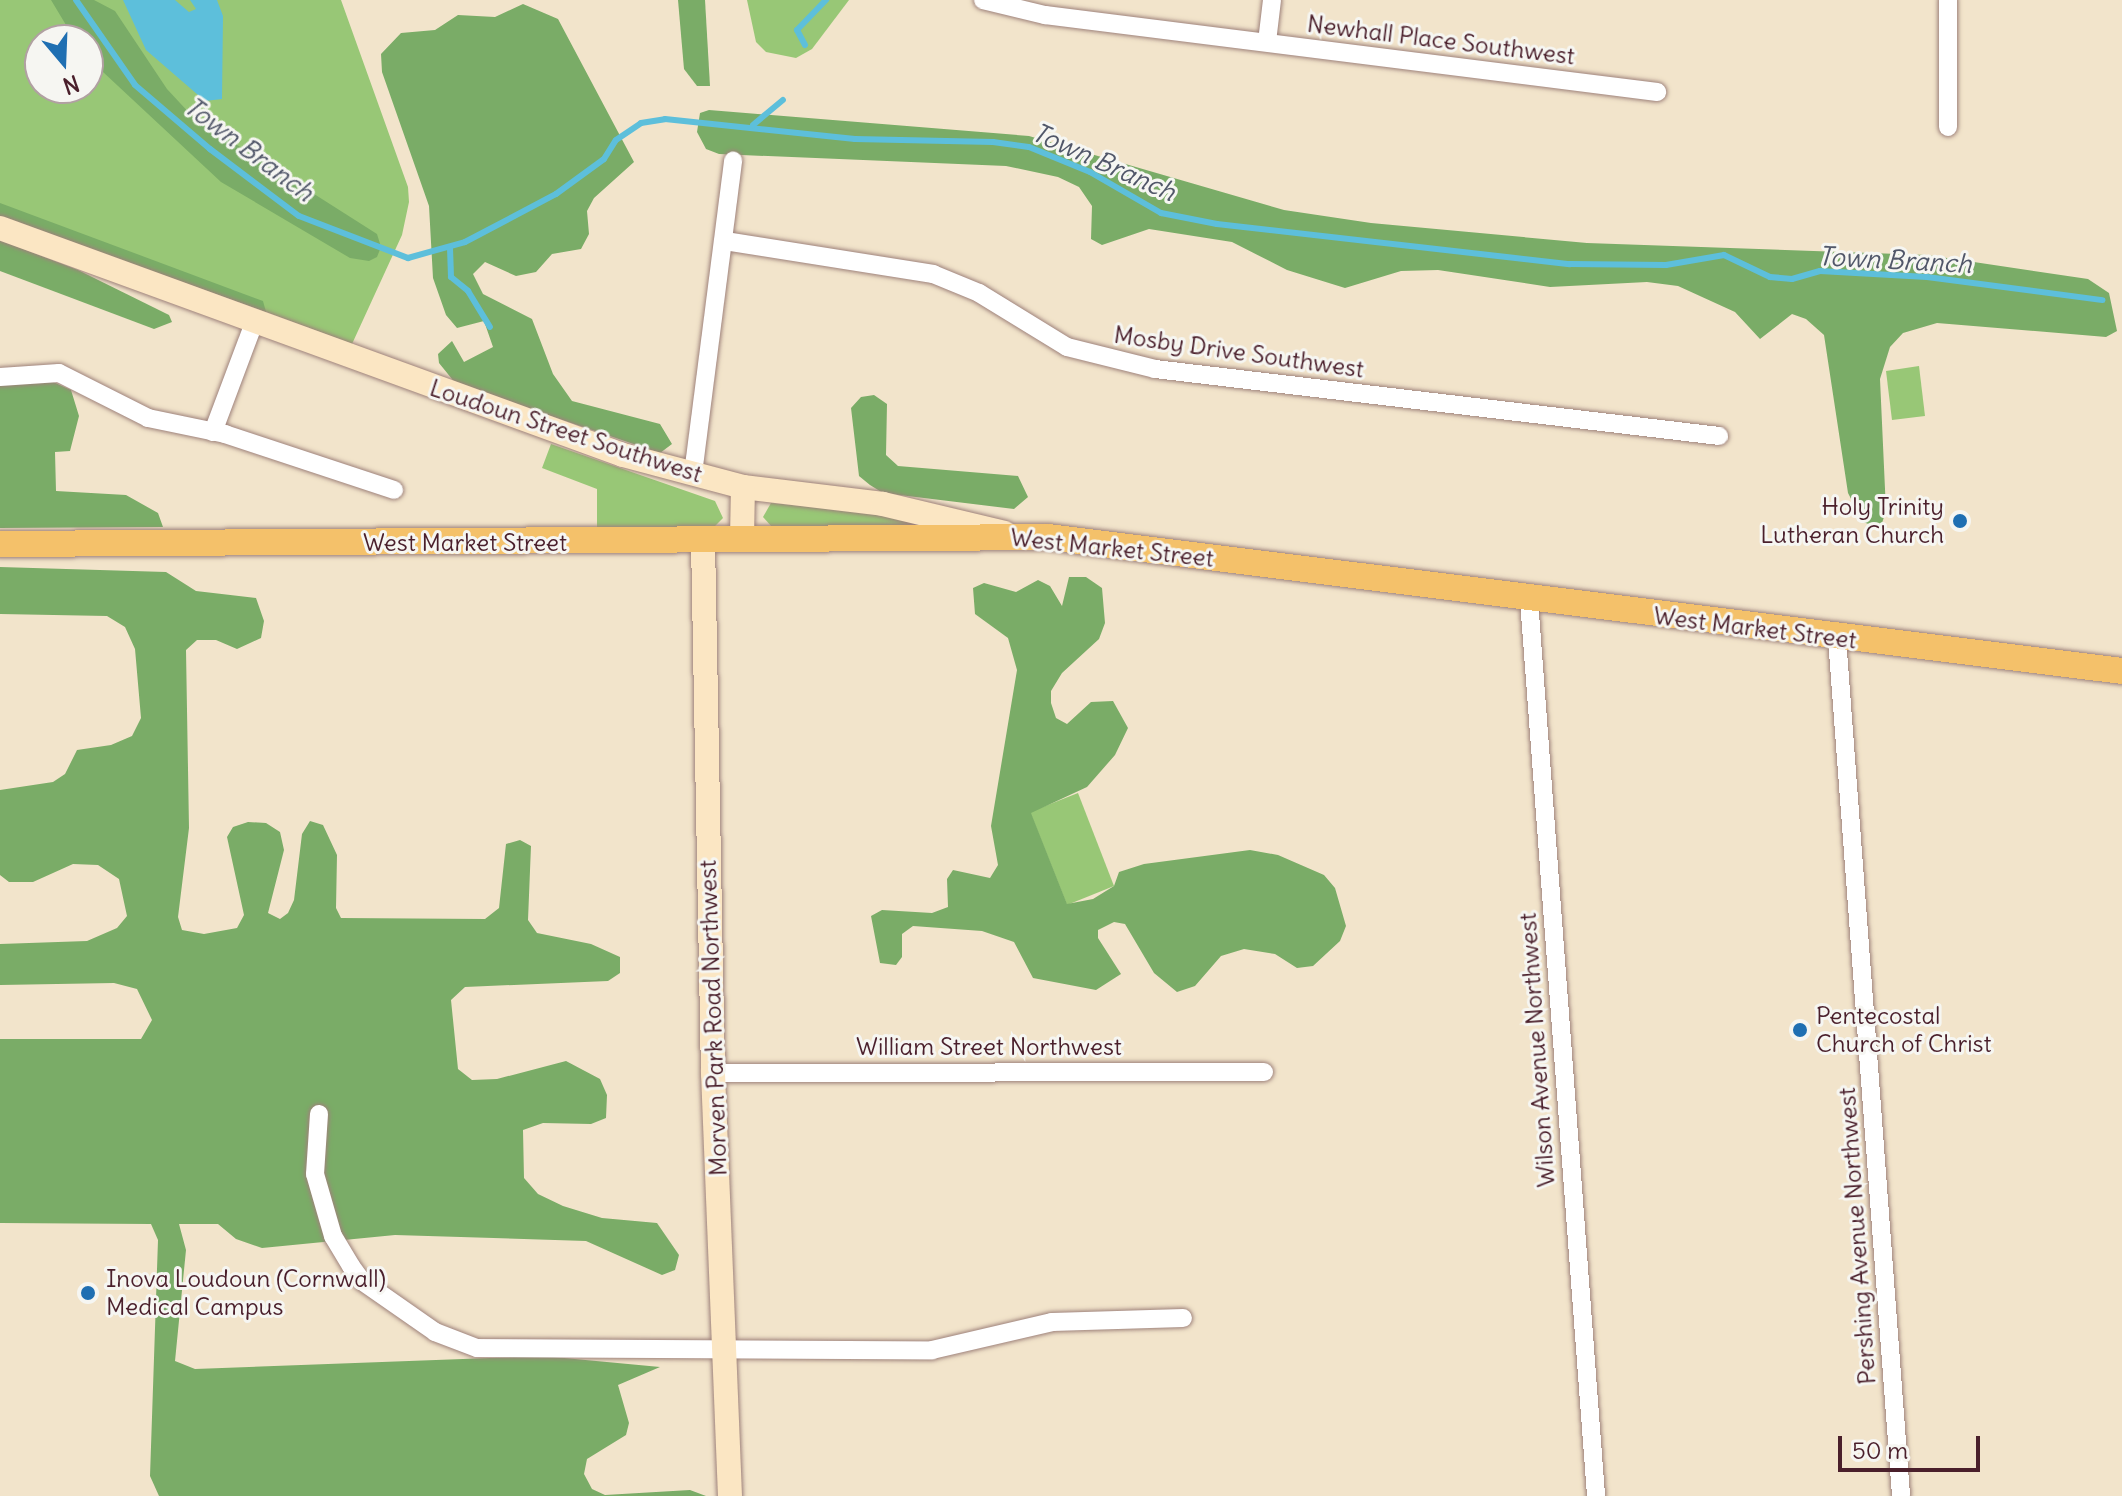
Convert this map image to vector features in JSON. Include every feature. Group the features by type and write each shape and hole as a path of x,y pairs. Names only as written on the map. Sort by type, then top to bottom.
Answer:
{"main road":[{"name":"Loudoun Street Southwest","path":"0,228 623,455 743,487 883,504 1015,536"},
{"path":"742,538 743,487"},
{"name":"West Market Street","path":"0,544 1015,536 1090,540 1529,600 2122,671"},
{"name":"Morven Park Road Northwest","path":"703,540 713,1073 730,1496"}],"street":[{"name":"Newhall Place Southwest","path":"983,0 1045,15 1657,92"},
{"path":"1267,42 1272,0"},
{"path":"1948,0 1948,127"},
{"path":"693,474 733,161"},
{"name":"Mosby Drive Southwest","path":"725,241 933,274 979,293 1067,347 1155,369 1719,436"},
{"path":"219,433 260,325"},
{"path":"0,377 59,373 148,418 219,433 394,490"},
{"name":"Wilson Avenue Northwest","path":"1529,600 1596,1496"},
{"name":"Pershing Avenue Northwest","path":"1837,638 1901,1496"},
{"name":"William Street Northwest","path":"713,1073 1264,1072"},
{"path":"319,1114 315,1174 333,1236 362,1281 435,1332 494,1352 724,1348 932,1350 1052,1322 1183,1318"}],"green space":[{"path":"0,0 341,0 408,187 409,202 402,235 352,344 0,213"},
{"path":"51,0 94,0 115,11 167,89 193,117 377,234 381,247 377,257 369,261 350,258 221,182 104,73 104,24 65,24"},
{"path":"678,0 705,0 710,86 697,86 684,69"},
{"path":"747,0 849,0 812,49 796,58 766,52 756,42"},
{"path":"523,4 558,19 634,162 594,198 587,211 589,234 581,249 552,254 536,272 516,276 485,262 473,274 483,294 532,319 553,374 572,401 660,424 672,444 660,453 456,384 439,363 438,354 452,341 464,362 493,347 484,321 457,328 446,315 433,278 429,206 382,72 381,54 401,33 435,30 458,15 495,17"},
{"path":"709,110 1029,136 1284,210 1371,223 1587,243 1927,255 2088,279 2109,293 2117,331 2106,337 1937,323 1903,333 1890,347 1880,379 1886,511 1882,523 1874,526 1863,522 1848,493 1824,335 1806,319 1792,314 1760,339 1735,312 1678,286 1647,282 1550,287 1438,270 1401,271 1345,288 1287,270 1232,242 1149,229 1102,245 1091,239 1092,206 1079,187 1058,177 1006,166 719,154 706,149 697,132 700,113"},
{"path":"0,203 263,301 266,312 0,217"},
{"path":"0,240 78,270 169,315 172,322 154,329 0,271"},
{"path":"1919,366 1925,416 1892,420 1886,371"},
{"path":"51,381 71,390 79,416 70,451 55,452 56,491 126,495 158,513 163,527 0,528 0,385"},
{"path":"874,395 887,404 886,455 898,466 1018,476 1028,497 1014,509 883,493 870,485 859,476 851,408 861,397"},
{"path":"551,444 715,501 723,518 714,527 597,530 597,489 542,468"},
{"path":"771,503 887,514 945,527 772,527 763,517"},
{"path":"0,567 166,572 196,591 256,598 264,621 261,638 237,649 216,640 197,640 186,650 189,828 178,917 182,930 204,934 237,928 244,915 227,837 233,827 248,822 266,823 280,832 284,850 268,913 280,919 288,913 294,900 302,834 310,821 323,825 337,855 336,908 341,918 485,919 499,908 506,844 520,840 531,846 528,920 537,933 591,944 620,957 620,973 608,981 465,987 451,1000 458,1069 472,1080 497,1079 566,1061 600,1079 607,1095 606,1118 591,1124 543,1123 523,1130 524,1178 538,1194 563,1206 602,1218 657,1223 679,1255 675,1270 662,1275 586,1241 395,1235 262,1248 236,1239 218,1224 179,1224 186,1250 175,1361 195,1369 543,1356 660,1367 618,1385 629,1423 626,1435 587,1459 584,1474 592,1489 605,1495 690,1490 706,1496 159,1496 150,1476 158,1240 151,1224 0,1223 0,1039 141,1039 152,1020 137,989 114,983 0,985 0,944 87,941 117,928 127,916 119,879 98,865 73,864 33,882 9,882 0,875 0,790 53,782 65,774 77,750 111,745 132,736 141,718 135,649 125,627 107,616 0,614"},
{"path":"1069,577 1086,577 1102,588 1105,623 1099,639 1062,673 1051,691 1056,718 1067,724 1091,702 1113,701 1128,728 1115,755 1087,787 1031,813 1067,904 1093,899 1114,886 1119,872 1144,864 1250,850 1278,855 1324,875 1335,888 1346,926 1340,941 1313,966 1297,968 1275,954 1244,949 1221,956 1195,986 1177,992 1154,973 1125,924 1114,922 1098,930 1098,938 1121,974 1096,990 1033,978 1014,942 982,931 913,926 902,934 902,957 896,965 880,963 871,916 882,910 932,913 948,907 947,879 953,870 990,878 998,865 991,826 1017,670 1008,638 975,614 973,588 984,583 1016,592 1038,580 1050,586 1062,606"},
{"path":"1078,793 1114,886 1067,905 1030,812"}],"water":[{"path":"123,0 175,0 189,12 196,9 190,0 217,0 223,16 222,99 205,101 146,50"}],"waterway":[{"name":"Town Branch","path":"76,0 135,85 210,149 299,216 408,258 465,242 556,194 604,159 616,140 641,123 665,119 855,139 993,142 1029,147 1090,172 1161,213 1217,224 1570,264 1666,265 1724,255 1770,277 1792,279 1820,271 1927,277 2102,300"},
{"path":"805,45 797,30 826,0"},
{"path":"753,125 783,100"},
{"path":"450,248 451,277 468,291 490,327"}],"place":[{"name":"Holy Trinity Lutheran Church","path":"1960,521"},
{"name":"Pentecostal Church of Christ","path":"1800,1030"},
{"name":"Inova Loudoun (Cornwall) Medical Campus","path":"88,1293"}]}
